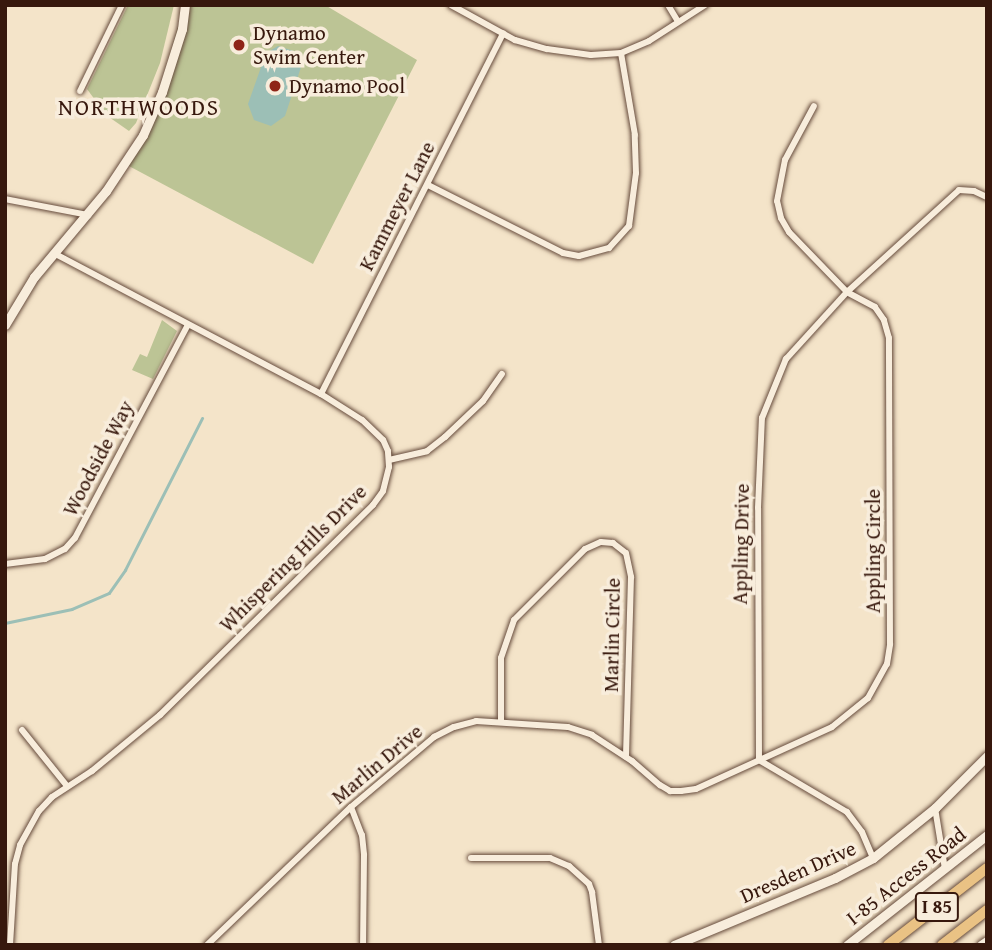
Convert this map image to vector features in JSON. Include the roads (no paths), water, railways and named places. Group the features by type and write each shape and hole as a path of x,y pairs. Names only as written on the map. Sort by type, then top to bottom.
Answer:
{"highway":[{"name":"I 85","path":"888,945 987,869"},
{"name":"I 85","path":"942,945 987,910"}],"street":[{"path":"80,91 122,5"},
{"path":"5,325 34,277 88,215 143,135 162,92 182,29 185,5"},
{"path":"451,5 503,33 547,49 591,55 621,53 649,41 677,20 705,5"},
{"path":"667,5 677,20"},
{"name":"Kammeyer Lane","path":"321,394 503,33"},
{"path":"428,185 563,253 579,256 609,248 629,226 636,173 635,135 621,53"},
{"name":"Appling Circle","path":"759,760 832,727 854,712 874,690 887,664 891,562 889,338 884,320 875,307 847,292 789,232 777,201 785,160 814,106"},
{"name":"Appling Drive","path":"759,760 758,508 762,418 786,359 847,292 959,190 974,191 987,197"},
{"path":"5,199 88,215"},
{"path":"55,254 321,394 373,428 383,439 389,460 427,450 445,437 483,401 502,374"},
{"name":"Woodside Way","path":"5,564 45,559 65,548 75,538 188,325"},
{"name":"Whispering Hills Drive","path":"10,945 12,883 20,845 39,811 67,786 92,771 160,716 373,505 383,491 389,460"},
{"name":"Marlin Circle","path":"501,722 501,658 514,621 585,549 601,542 613,543 626,553 631,577 626,757"},
{"name":"Marlin Drive","path":"207,945 351,807 434,737 476,720 568,727 592,735 670,791 696,789 759,760"},
{"path":"22,730 67,786"},
{"name":"Dresden Drive","path":"674,945 835,878 873,858 935,808 987,756"},
{"path":"759,760 847,811 862,832 873,858"},
{"path":"351,807 362,835 364,855 363,945"},
{"path":"935,808 944,869"},
{"name":"I-85 Access Road","path":"847,945 987,835"},
{"path":"471,859 550,858 569,866 589,884 599,945"},
{"path":"981,945 987,941"}],"water":[{"name":"Dynamo Pool","path":"278,46 297,52 303,61 285,116 271,126 254,120 248,104 266,53"}],"waterway":[{"path":"5,623 72,609 109,593 125,570 202,418"}],"place":[{"name":"Dynamo Swim Center","path":"239,45"},
{"name":"Dynamo Pool","path":"275,86"}],"district":[{"name":"NORTHWOODS","path":"139,107"}]}
